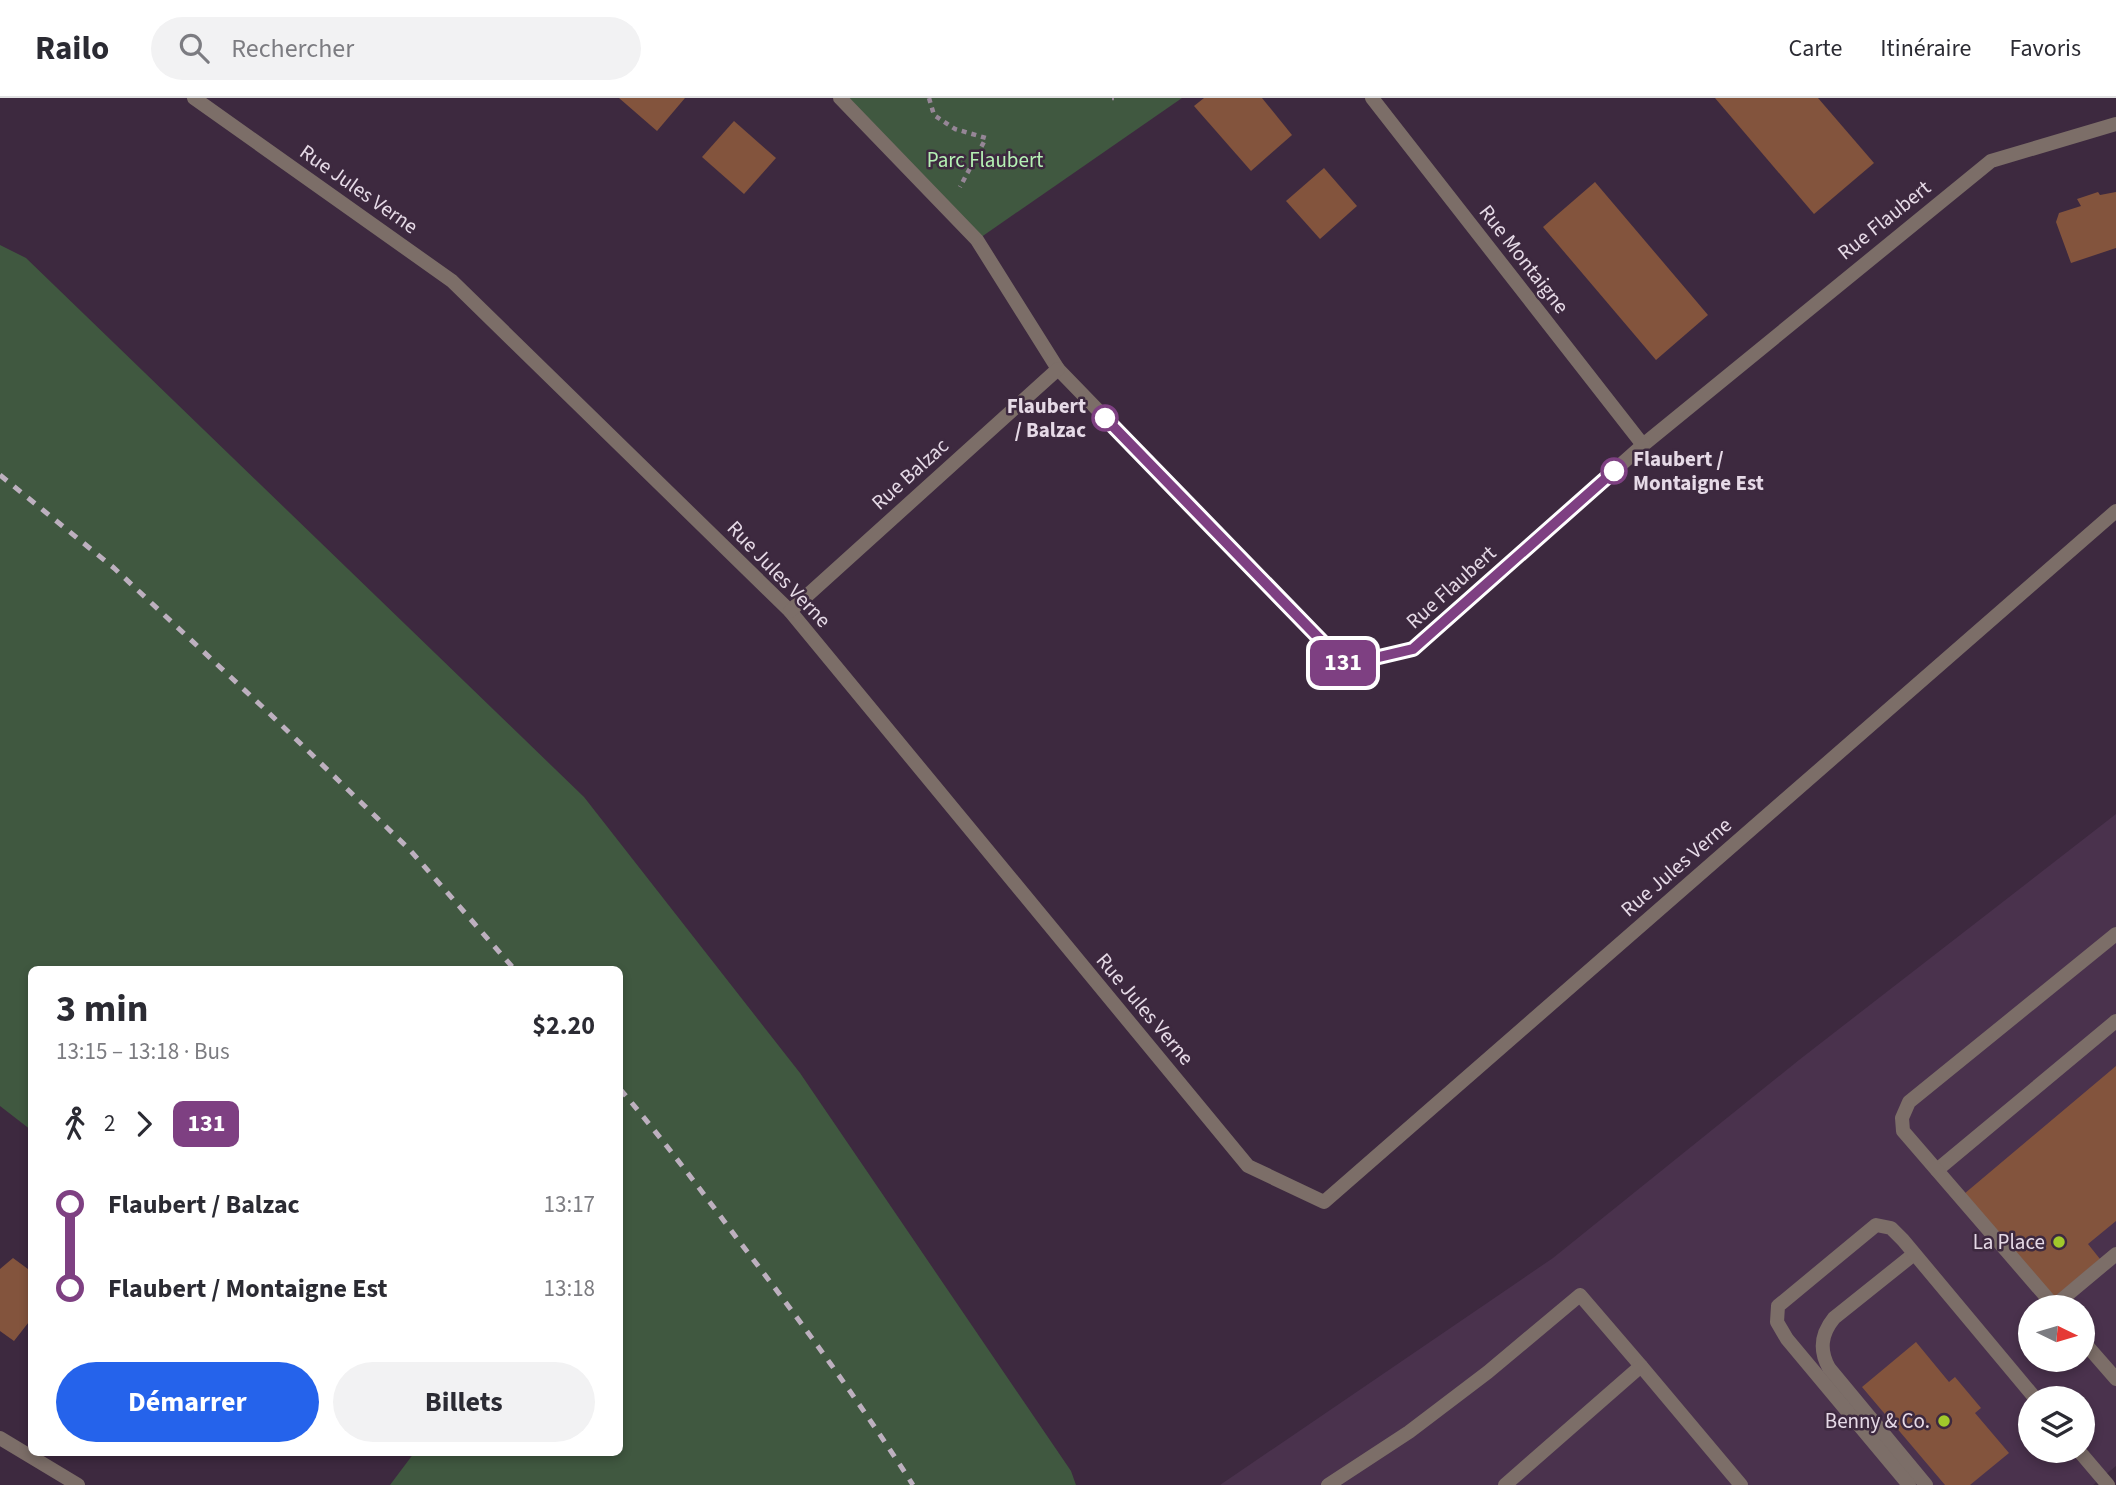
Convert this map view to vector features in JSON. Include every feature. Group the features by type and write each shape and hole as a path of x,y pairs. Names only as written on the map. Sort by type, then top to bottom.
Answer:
{"street":[{"name":"Rue Jules Verne","path":"194,98 452,281 790,611 1248,1166 1324,1202 2116,511"},
{"name":"Rue Flaubert","path":"840,98 977,240 1058,369 1345,665 1413,649 1643,445 1991,161 2116,124"},
{"name":"Rue Montaigne","path":"1372,98 1643,445"},
{"name":"Rue Balzac","path":"790,611 1058,369"},
{"path":"2044,1295 1903,1131 1902,1118 1909,1102 2116,934"},
{"path":"1937,1170 2116,1020"},
{"path":"1909,1485 1787,1339 1777,1322 1778,1306 1876,1225 1891,1228 2025,1386"},
{"path":"1914,1254 1834,1318 1827,1326 1822,1349 1829,1368 1926,1485"},
{"path":"2068,1295 2116,1254"},
{"path":"1328,1485 1409,1432 1488,1372 1580,1295 1741,1485"},
{"path":"2095,1352 2113,1369"},
{"path":"1505,1485 1641,1366"},
{"path":"0,1438 28,1455"},
{"path":"30,1456 78,1485"},
{"path":"2089,1463 2108,1485"}],"path":[{"path":"929,98 933,115 955,129 986,138 948,210"}],"shaded area":[{"path":"2116,814 2116,1466 2093,1485 1220,1485 1553,1258 1799,1060"}],"green space":[{"name":"Parc Flaubert","path":"840,98 1182,98 977,240"},
{"path":"0,245 26,258 584,797 800,1073 1071,1471 1076,1485 390,1485 412,1456 623,1456 623,966 28,966 28,1128 0,1106"}],"building":[{"path":"619,98 685,98 657,131"},
{"path":"1204,98 1262,98 1292,135 1251,171 1194,106"},
{"path":"1715,98 1818,98 1874,163 1814,214"},
{"path":"734,121 776,158 744,194 702,157"},
{"path":"1324,168 1357,206 1320,239 1286,201"},
{"path":"1595,182 1708,315 1656,360 1543,227"},
{"path":"2098,192 2100,195 2116,192 2116,248 2071,263 2056,222 2059,213 2081,206 2077,199"},
{"path":"2116,1066 2116,1221 2088,1244 2100,1259 2057,1295 2049,1295 1964,1194"},
{"path":"13,1258 28,1269 28,1323 14,1341 0,1331 0,1269"},
{"path":"1916,1342 1949,1382 1955,1377 1981,1408 1975,1413 2009,1453 1970,1485 1945,1485 1862,1387"}],"railway":[{"path":"0,475 114,568 268,712 410,850 512,966"},
{"path":"623,1093 681,1164 807,1331 913,1485"}],"bus line":[{"name":"131","path":"1105,418 1345,665 1413,649 1614,471"}],"place":[{"name":"Flaubert / Balzac","path":"1105,418"},
{"name":"Flaubert / Montaigne Est","path":"1614,471"},
{"name":"La Place","path":"2059,1242"},
{"name":"Benny & Co.","path":"1944,1421"}]}
